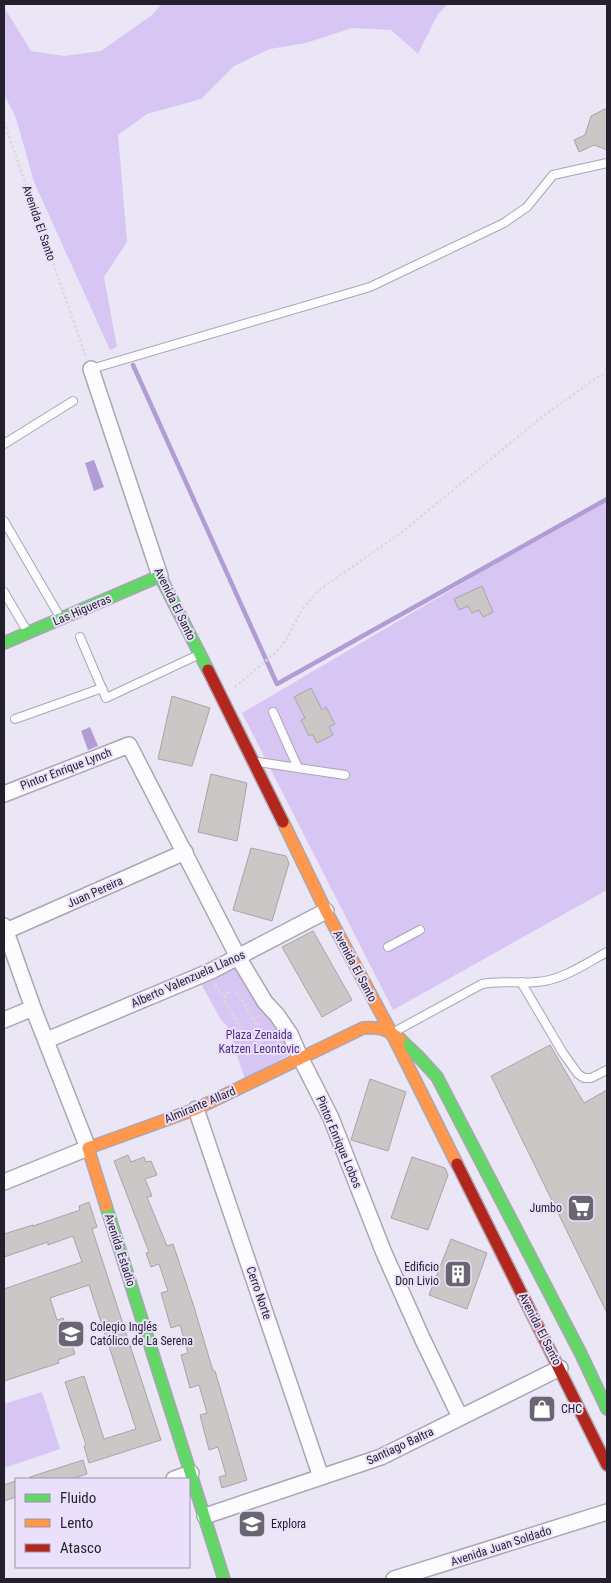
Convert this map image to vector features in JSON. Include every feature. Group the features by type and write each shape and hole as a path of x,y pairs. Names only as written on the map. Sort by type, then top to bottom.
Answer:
{"main road":[{"name":"Las Higueras","path":"4,643 160,576"},
{"name":"Avenida El Santo","path":"160,576 326,910 392,1034 607,1465"},
{"name":"Almirante Allard","path":"88,1148 196,1109 271,1072 301,1060 363,1028 380,1027 392,1034"},
{"name":"Avenida El Santo","path":"392,1034 416,1053 437,1077 580,1352 607,1409"},
{"name":"Avenida Estadio","path":"88,1148 224,1579"}],"street":[{"name":"Avenida El Santo","path":"90,370 160,576"},
{"name":"Pintor Enrique Lynch","path":"4,794 129,745"},
{"name":"Pintor Enrique Lobos","path":"129,745 238,957 264,1002 290,1034 301,1060 331,1118 388,1262 460,1417"},
{"name":"Juan Pereira","path":"5,929 185,852"},
{"name":"Alberto Valenzuela Llanos","path":"47,1040 205,974 326,910"},
{"name":"Avenida Estadio","path":"5,929 33,1008 88,1148"},
{"path":"4,1020 33,1008"},
{"name":"Cerro Norte","path":"196,1109 321,1477"},
{"name":"Almirante Allard","path":"4,1182 88,1148"},
{"name":"Santiago Baltra","path":"205,1516 381,1457 560,1368"},
{"path":"177,1478 191,1473"},
{"name":"Avenida Juan Soldado","path":"394,1579 607,1512"}],"lane":[{"path":"90,370 125,358 370,287 504,223 527,206 552,175 607,162"},
{"path":"4,444 73,402"},
{"path":"4,521 61,618"},
{"path":"4,592 28,633"},
{"path":"80,637 106,698 200,655"},
{"path":"15,720 102,688"},
{"path":"273,712 298,768"},
{"path":"254,762 345,775"},
{"path":"388,947 420,930"},
{"path":"392,1034 482,984 498,981 538,982 560,976 607,952"},
{"path":"521,982 562,1053 578,1074 584,1078 591,1078 607,1070"}],"path":[{"name":"Avenida El Santo","path":"4,122 90,370"},
{"path":"222,699 271,656 286,640 301,611 319,590 402,532 542,417 599,376 607,374"},
{"path":"257,1036 248,1041 242,1035 236,1019 228,1008 225,998 226,993 234,991 242,998 254,1019 258,1028 257,1036 271,1072"},
{"path":"254,1019 271,1009"}],"green space":[{"path":"162,4 448,4 438,14 418,54 391,30 352,28 306,43 270,49 234,66 201,99 147,114 118,135 127,242 104,277 117,347 110,350 34,182 16,118 4,94 4,7 31,51 64,56 101,51 152,15"},
{"path":"607,498 607,890 393,1010 242,713"},
{"name":"Plaza Zenaida Katzen Leontovic","path":"239,965 282,1031 291,1054 245,1079 227,1026 221,1020 199,980"},
{"path":"42,1392 60,1449 4,1468 4,1404"}],"shaded area":[{"path":"94,460 104,487 94,491 85,463"},
{"path":"90,727 98,746 88,750 81,731"}],"building":[{"path":"607,108 607,150 594,145 579,152 574,140 585,135 591,116"},
{"path":"482,586 493,612 483,617 479,610 472,613 468,606 459,610 454,599"},
{"path":"311,688 322,710 326,707 335,724 329,727 333,735 317,743 312,734 309,736 301,720 305,718 294,697"},
{"path":"172,696 210,708 192,766 158,759"},
{"path":"211,774 247,783 237,841 198,832"},
{"path":"251,848 286,856 289,863 272,921 233,910"},
{"path":"313,931 352,1000 322,1017 282,947"},
{"name":"Jumbo","path":"550,1045 584,1103 607,1090 607,1313 491,1076"},
{"path":"370,1079 406,1092 388,1151 351,1140"},
{"path":"128,1155 131,1162 144,1157 146,1162 151,1161 157,1175 145,1179 152,1196 147,1197 167,1246 173,1244 213,1371 215,1371 247,1480 222,1488 219,1477 226,1475 218,1447 209,1450 200,1415 207,1413 199,1385 190,1388 181,1355 188,1353 180,1325 171,1328 161,1293 168,1291 159,1264 151,1267 146,1253 149,1252 114,1161"},
{"path":"412,1157 445,1168 448,1175 428,1230 391,1218"},
{"path":"89,1202 97,1227 92,1229 161,1440 89,1463 84,1446 86,1445 65,1382 84,1376 104,1439 136,1429 89,1285 50,1298 57,1320 63,1318 75,1354 58,1360 59,1363 4,1381 4,1289 82,1262 73,1236 48,1245 48,1242 4,1257 4,1234 80,1210 79,1206"},
{"name":"Edificio Don Livio","path":"451,1239 487,1253 467,1309 429,1295"},
{"path":"83,1460 87,1474 74,1478 30,1477"},
{"path":"15,1481 15,1497 4,1501 4,1485"}],"waterway":[{"path":"133,365 277,684 607,499"}],"traffic: fast":[{"path":"4,643 160,576 208,670"},
{"path":"400,1039 437,1077 580,1352 607,1409"},
{"path":"106,1206 224,1579"}],"traffic: slow":[{"path":"283,822 326,911 392,1034 457,1164"},
{"path":"106,1206 88,1148 196,1109 363,1028 383,1029 400,1039"}],"traffic: jam":[{"path":"208,670 283,822"},
{"path":"457,1164 607,1465"}],"place":[{"name":"Jumbo","path":"581,1208"},
{"name":"Edificio Don Livio","path":"458,1274"},
{"name":"Colegio Inglés Católico de La Serena","path":"71,1334"},
{"name":"CHC","path":"542,1409"},
{"name":"Explora","path":"252,1524"}]}
